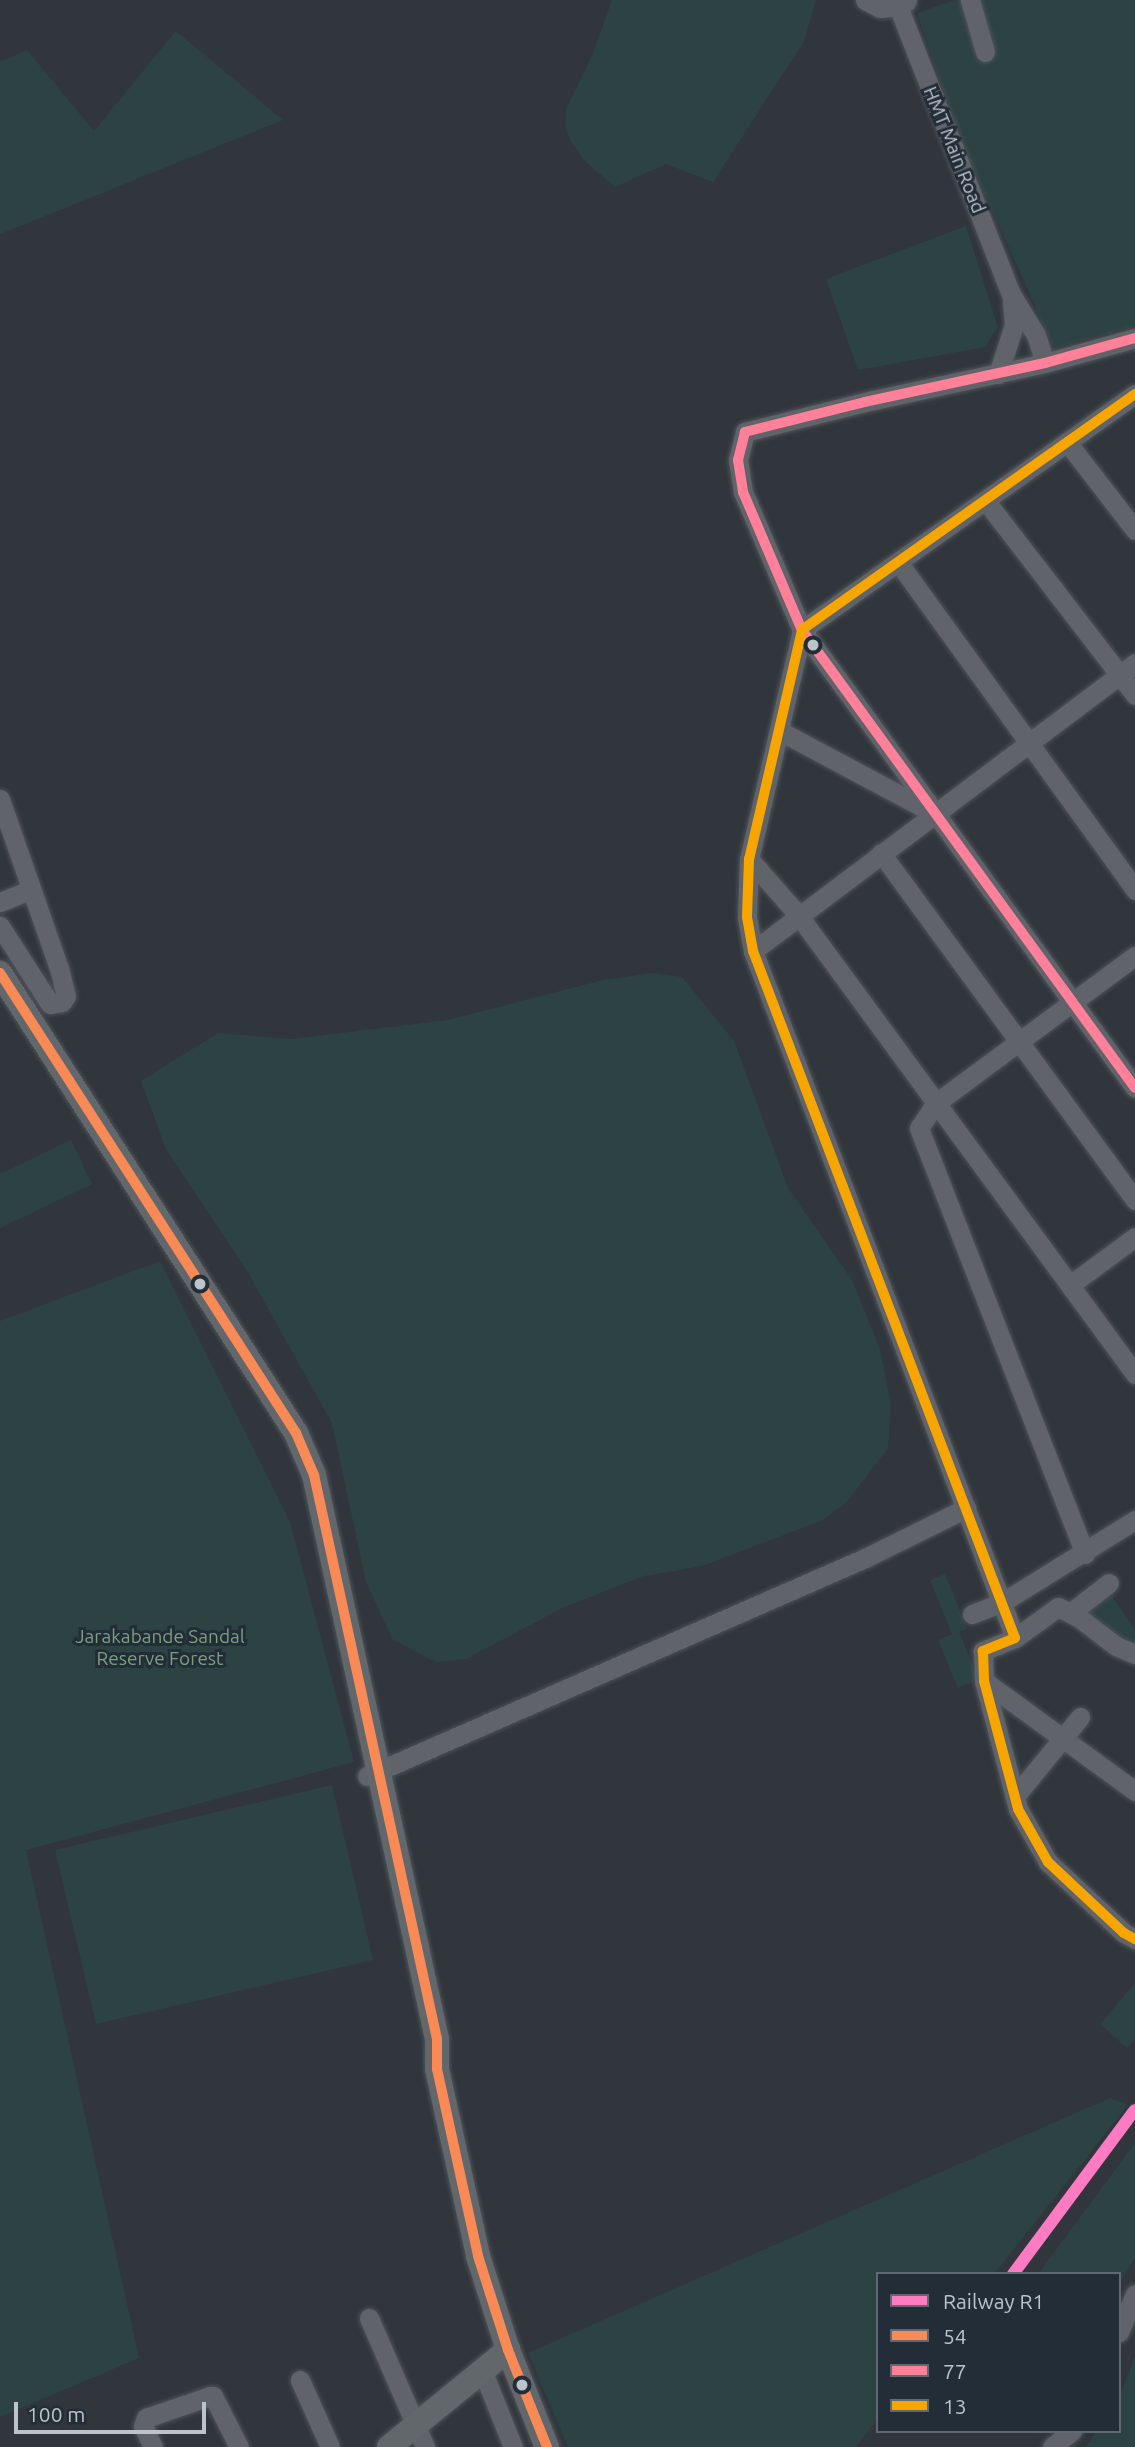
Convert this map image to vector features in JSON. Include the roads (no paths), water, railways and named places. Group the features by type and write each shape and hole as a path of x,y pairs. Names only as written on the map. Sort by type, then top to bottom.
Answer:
{"main road":[{"path":"0,973 241,1363"},
{"path":"0,993 241,1363 296,1433 314,1475 373,1774 437,2039 437,2069 478,2256 508,2350 547,2447"},
{"path":"389,2447 421,2436 508,2350"}],"street":[{"path":"865,0 880,8 906,2"},
{"path":"970,0 985,52"},
{"name":"HMT Main Road","path":"906,2 1011,294 1035,335 1045,363"},
{"name":"HMT Main Road","path":"998,374 1014,325 1011,294"},
{"path":"1135,338 1045,363 865,402 745,432 738,460 743,492 802,630 1135,1088"},
{"path":"1015,1638 753,951 747,917 749,859 802,630 1135,394"},
{"path":"1067,442 1135,530"},
{"path":"985,500 1127,669 1135,695"},
{"path":"898,562 1030,741 1135,890"},
{"path":"753,951 1127,669"},
{"path":"780,731 933,813"},
{"path":"0,799 59,968 66,996 62,1002 50,1004 0,926"},
{"path":"881,853 1135,1200"},
{"path":"749,859 799,916 1135,1374"},
{"path":"0,902 30,890"},
{"path":"1085,1554 919,1128 936,1103 1135,956"},
{"path":"1070,1285 1135,1237"},
{"path":"373,1774 852,1563 966,1508"},
{"path":"972,1614 1001,1603 1085,1554 1135,1520"},
{"path":"1070,1613 1109,1583"},
{"path":"1135,1654 1116,1646 1058,1607 1015,1638 983,1651 985,1681 1018,1809 1048,1862 1124,1933 1135,1939"},
{"path":"985,1681 1135,1791"},
{"path":"1016,1795 1080,1717"},
{"path":"1121,2327 1135,2294"},
{"path":"369,2318 421,2436"},
{"path":"483,2372 513,2447"},
{"path":"300,2380 330,2447"},
{"path":"153,2447 143,2426 146,2418 209,2396 239,2447"},
{"path":"1052,2447 1070,2433"}],"rail line":[{"name":"R1","path":"1014,2272 1135,2110"}],"park label":[{"name":"Jarakabande Sandal Reserve Forest","path":"160,1648"}]}
